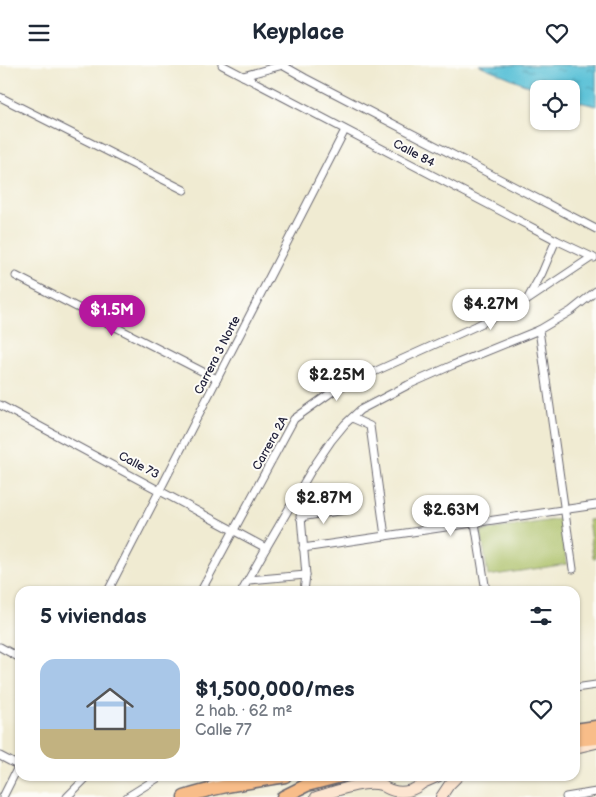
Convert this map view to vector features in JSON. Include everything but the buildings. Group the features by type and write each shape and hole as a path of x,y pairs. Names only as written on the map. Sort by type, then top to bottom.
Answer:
{"highway":[{"path":"580,729 596,726"},
{"path":"580,740 595,742"},
{"path":"184,797 231,781"},
{"path":"285,796 308,785 323,781"}],"street":[{"name":"Calle 84","path":"222,65 556,240 594,258"},
{"name":"Calle 84","path":"282,65 596,229"},
{"path":"243,76 282,65"},
{"path":"0,97 184,191"},
{"name":"Carrera 3 Norte","path":"111,586 345,129"},
{"path":"526,301 542,273 556,240"},
{"name":"Carrera 2A","path":"204,586 294,419 336,389 476,326 526,301 594,258"},
{"path":"16,276 217,379"},
{"path":"245,586 312,469 331,441 360,410 408,385 539,330 571,311 596,291"},
{"path":"539,330 573,569"},
{"name":"Calle 73","path":"0,405 266,548"},
{"path":"352,418 370,426 385,536"},
{"path":"299,493 306,575 305,586"},
{"path":"303,548 596,505"},
{"path":"300,517 345,510"},
{"path":"475,523 485,586"},
{"path":"249,580 306,575"},
{"path":"0,647 15,655"},
{"path":"580,687 596,685"},
{"path":"580,725 596,726"},
{"path":"580,746 595,742"},
{"path":"0,756 15,762"},
{"path":"3,797 15,774"},
{"path":"67,797 83,781"},
{"path":"127,797 153,781"},
{"path":"378,781 391,797"},
{"path":"441,797 452,781"},
{"path":"316,797 364,784 373,784 401,792 412,791 424,782"},
{"path":"415,797 424,782"},
{"path":"566,797 596,792"}],"green space":[{"path":"560,519 567,564 488,576 481,531"},
{"path":"596,519 596,558 593,558 588,520"}],"water":[{"path":"479,65 596,65 596,106 580,102 580,80 530,80 530,86"}]}
